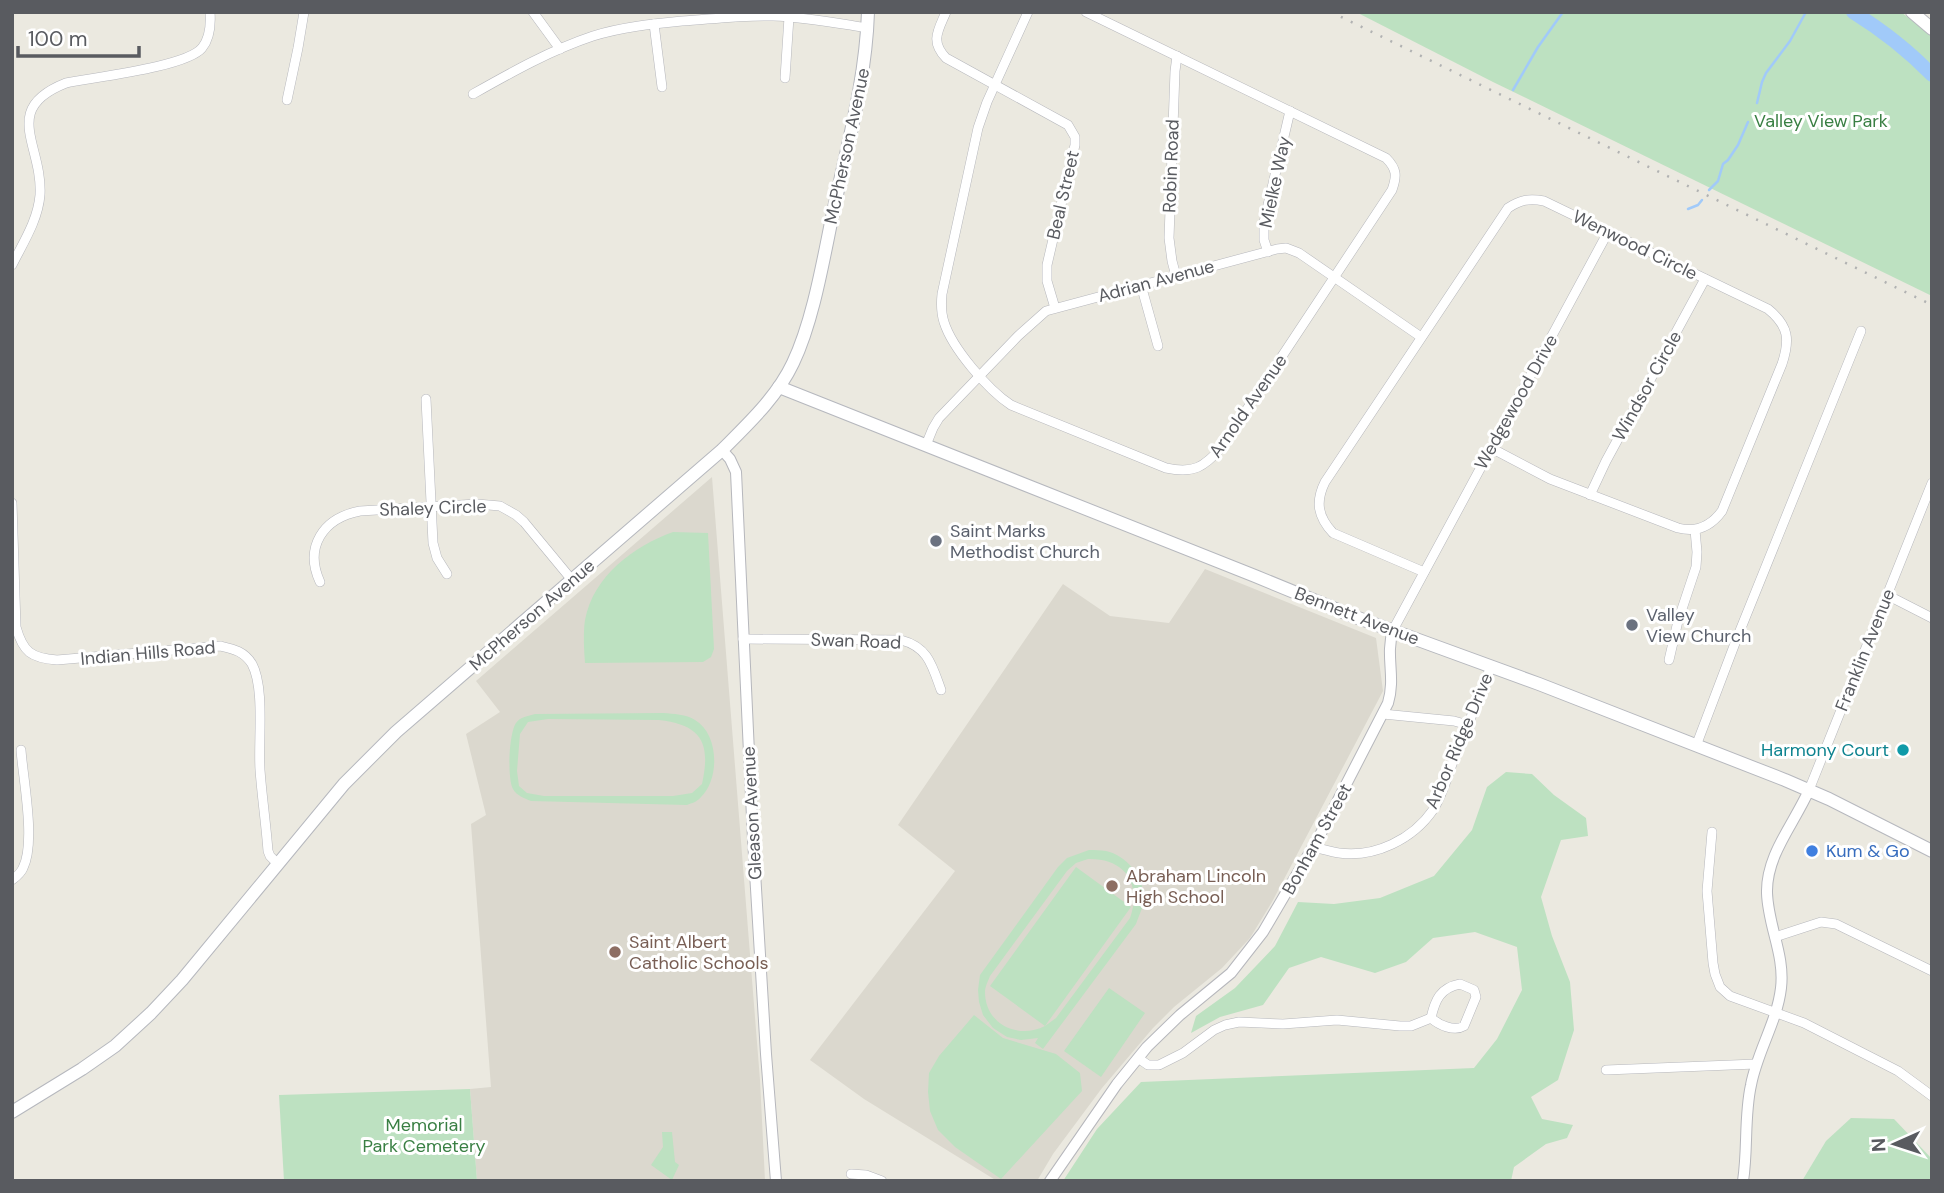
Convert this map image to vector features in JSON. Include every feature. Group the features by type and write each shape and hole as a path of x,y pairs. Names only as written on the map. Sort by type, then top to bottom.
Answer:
{"main road":[{"name":"McPherson Avenue","path":"12,1112 115,1046 151,1013 182,980 344,784 372,755 722,450 779,387 799,348 814,295 864,68 868,12"},
{"path":"1912,12 1932,29"},
{"name":"Bennett Avenue","path":"779,387 1319,603 1492,666 1809,790 1932,851"}],"street":[{"path":"12,265 33,222 40,198 38,169 27,122 35,100 66,83 186,59 202,48 208,38 211,12"},
{"path":"286,100 299,48 304,12"},
{"path":"533,12 560,49"},
{"name":"Beal Street","path":"946,12 936,37 939,50 947,58 1068,124 1075,137 1047,265 1047,281 1055,308"},
{"name":"Arnold Avenue","path":"1028,12 978,128 941,304 947,331 990,389 1011,405 1167,468 1178,471 1196,469 1208,463 1222,447 1392,190 1396,179 1395,171 1386,158 1086,12"},
{"path":"473,94 560,49 625,28 761,16 789,17 868,28"},
{"path":"785,78 789,17"},
{"path":"654,24 662,87"},
{"name":"Robin Road","path":"1176,276 1169,238 1177,56"},
{"name":"Mielke Way","path":"1268,252 1264,240 1265,222 1290,111"},
{"name":"Wenwood Circle","path":"1424,572 1333,533 1325,524 1319,498 1325,482 1502,214 1517,202 1532,199 1544,201 1768,309 1778,317 1784,328 1787,342 1782,364 1723,511 1708,526 1695,530"},
{"name":"Wedgewood Drive","path":"1394,630 1608,232"},
{"name":"Adrian Avenue","path":"926,445 939,418 1045,311 1286,248 1295,250 1421,337"},
{"name":"Windsor Circle","path":"1590,495 1705,279"},
{"path":"1141,285 1158,346"},
{"path":"1696,746 1861,331"},
{"path":"426,399 435,550 447,574"},
{"path":"1491,448 1550,479 1678,528 1695,530 1696,567 1678,621 1669,660"},
{"name":"Gleason Avenue","path":"722,450 736,472 765,1046 776,1181"},
{"name":"Franklin Avenue","path":"1744,1181 1749,1097 1756,1064 1776,1012 1782,974 1767,894 1769,870 1809,790 1886,595 1928,501 1932,483"},
{"name":"Indian Hills Road","path":"12,503 16,627 26,651 33,656 57,660 220,646 237,650 251,663 258,688 260,769 268,851 278,864"},
{"name":"Shaley Circle","path":"320,582 314,566 317,541 326,527 337,519 360,511 485,504 508,510 524,522 572,580"},
{"path":"1886,595 1932,618"},
{"name":"Bonham Street","path":"1050,1181 1138,1058 1162,1031 1217,986 1241,962 1263,932 1346,788 1388,704 1393,684 1389,653 1394,630"},
{"name":"Swan Road","path":"743,639 901,640 922,649 941,690"},
{"name":"Arbor Ridge Drive","path":"1313,848 1356,854 1373,851 1399,841 1416,829 1434,808 1492,666"},
{"path":"1383,714 1454,721 1468,725"},
{"path":"12,880 24,867 28,854 27,800 21,750"},
{"path":"1712,832 1707,891 1715,974 1720,987 1730,996 1804,1023 1890,1066 1932,1096"},
{"path":"1775,937 1821,922 1836,924 1932,971"},
{"path":"1138,1058 1148,1065 1158,1065 1183,1053 1214,1030 1239,1021 1283,1024 1337,1020 1411,1026 1431,1018 1453,1028 1462,1028 1476,997 1474,989 1460,985 1447,987 1441,993 1431,1018"},
{"path":"1606,1070 1756,1064"},
{"path":"851,1174 866,1175 882,1181"}],"shaded area":[{"name":"Saint Albert Catholic Schools","path":"712,477 760,1080 765,1181 477,1181 470,1089 491,1087 471,824 486,815 466,734 500,712 476,681"},
{"name":"Abraham Lincoln High School","path":"1205,569 1376,638 1383,691 1272,902 1250,938 1222,968 1153,1028 1102,1088 1053,1154 1037,1181 997,1181 864,1099 810,1060 955,871 898,825 1063,584 1110,616 1169,623"}],"green space":[{"name":"Valley View Park","path":"1356,12 1901,12 1932,36 1932,296 1493,82"},
{"path":"673,532 708,533 714,649 711,657 703,662 585,663 585,620 589,604 597,590 617,565 630,554"},
{"path":"663,713 695,720 709,735 714,757 714,768 707,789 699,799 687,805 531,801 513,789 510,756 516,723 535,714","holes":["548,719 659,720 685,726 700,738 705,757 702,784 692,793 673,796 544,796 527,793 519,786 517,771 520,734 528,722"]},
{"path":"1506,772 1532,774 1554,795 1586,818 1588,836 1561,840 1541,897 1552,936 1570,982 1574,1030 1558,1080 1531,1097 1542,1119 1573,1125 1567,1138 1546,1144 1514,1167 1511,1181 1063,1181 1097,1129 1141,1082 1474,1068 1497,1039 1522,990 1517,947 1475,932 1433,938 1406,962 1375,973 1321,957 1289,968 1263,1005 1220,1017 1191,1033 1196,1016 1235,988 1275,946 1298,902 1334,904 1380,898 1434,876 1472,830 1487,787"},
{"path":"1089,850 1113,853 1127,862 1137,874 1144,900 1136,924 1043,1049 1035,1043 1038,1038 1021,1040 1007,1037 993,1028 983,1015 978,990 980,975 1067,858","holes":["1088,859 1112,863 1121,868 1132,884 1134,894 1130,918 1056,1018 1035,1030 1014,1030 997,1021 986,1003 985,990 990,976 1067,871 1076,863"]},
{"path":"1076,867 1131,907 1045,1026 990,986"},
{"path":"1109,988 1145,1013 1101,1077 1064,1051"},
{"path":"974,1015 1003,1038 1056,1054 1080,1073 1082,1091 1001,1179 955,1147 938,1130 930,1111 929,1073 939,1056"},
{"name":"Memorial Park Cemetery","path":"470,1089 477,1181 284,1181 279,1095"},
{"path":"1851,1118 1894,1119 1932,1159 1932,1181 1802,1181 1826,1141"},
{"path":"662,1132 672,1132 675,1162 679,1165 672,1180 651,1165 663,1147"}],"waterway":[{"path":"1513,90 1538,47 1563,12"},
{"path":"1757,103 1766,73 1790,41 1806,12"},
{"path":"1853,12 1894,41 1932,75"},
{"path":"1709,190 1718,181 1723,164 1738,145 1748,122"},
{"path":"1688,209 1702,200"}],"railway":[{"path":"1331,12 1932,305"}],"place":[{"name":"Saint Marks Methodist Church","path":"936,541"},
{"name":"Valley View Church","path":"1632,625"},
{"name":"Harmony Court","path":"1903,750"},
{"name":"Kum & Go","path":"1812,851"},
{"name":"Abraham Lincoln High School","path":"1112,886"},
{"name":"Saint Albert Catholic Schools","path":"615,952"}]}
